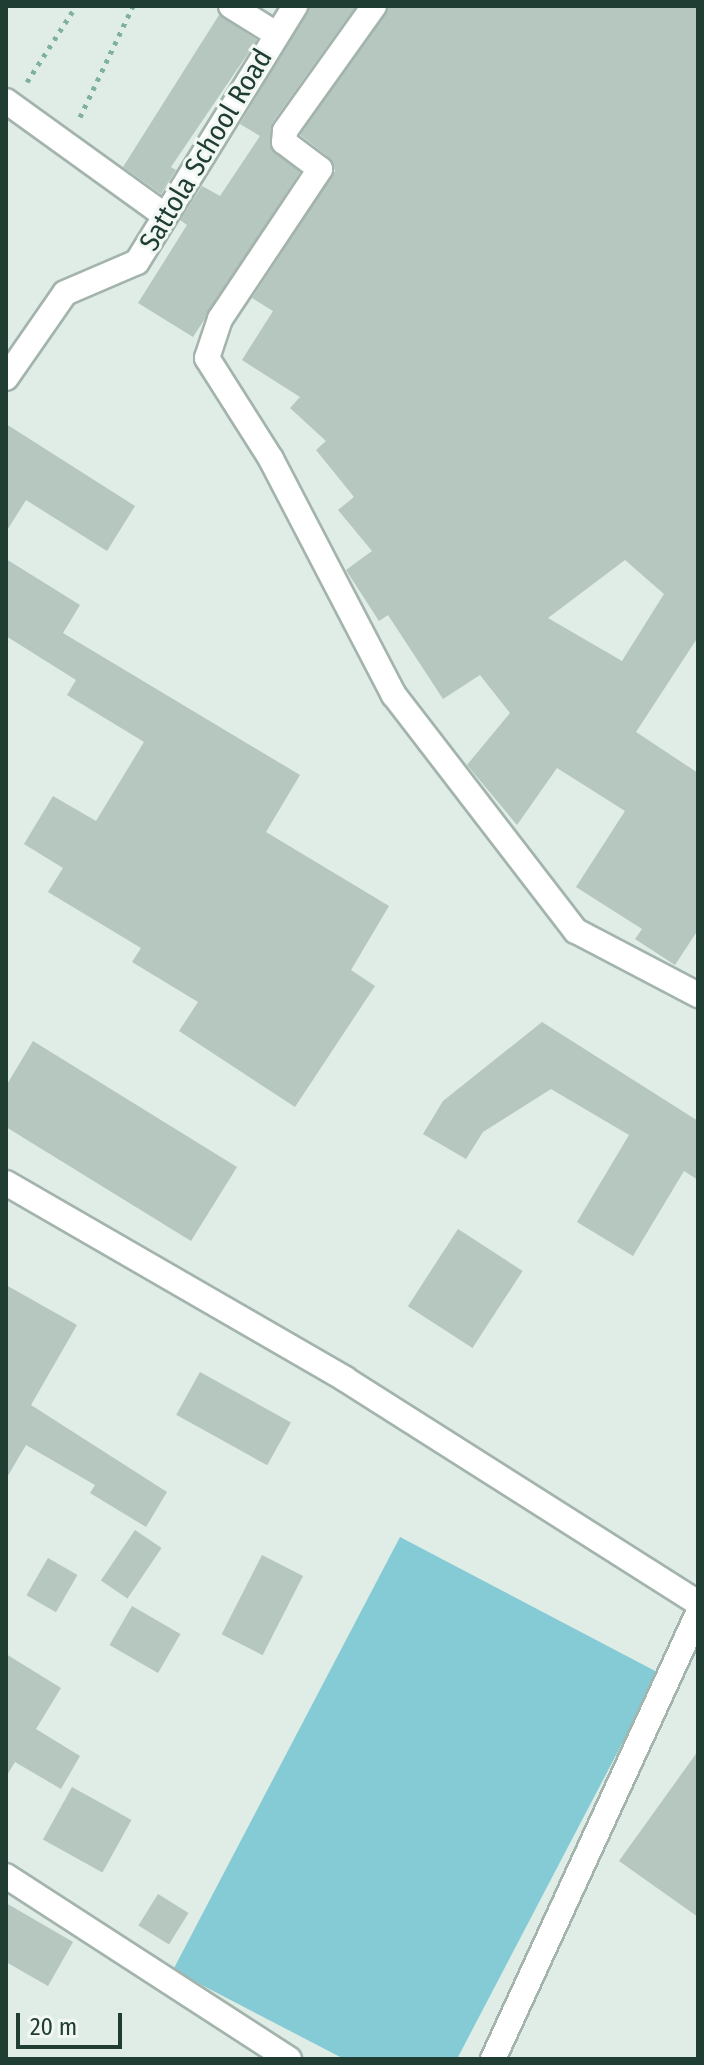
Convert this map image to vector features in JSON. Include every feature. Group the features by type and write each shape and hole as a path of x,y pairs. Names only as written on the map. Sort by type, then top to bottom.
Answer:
{"street":[{"path":"231,6 276,34"},
{"name":"Sattola School Road","path":"6,378 65,293 137,262 295,6"},
{"path":"374,6 285,131 284,142 320,169 220,319 207,358 271,459 394,695 557,907 591,942 698,995"},
{"path":"9,104 164,215"},
{"path":"6,1183 345,1379 698,1603"},
{"path":"493,2059 698,1613"},
{"path":"6,1876 289,2059"}],"path":[{"path":"9,104 76,6"},
{"path":"66,147 133,6"}],"water":[{"path":"400,1537 659,1673 457,2059 344,2059 173,1970"}],"building":[{"path":"310,6 356,6 272,123 271,149 300,172 193,337 138,303 187,225 180,220 202,186 220,196 260,136 240,124"},
{"path":"389,6 698,6 698,637 636,732 698,773 698,930 675,965 635,939 642,929 576,887 625,811 557,768 517,825 467,765 510,713 480,675 443,699 388,615 379,621 346,570 372,551 338,510 354,497 316,450 326,441 290,408 300,397 242,360 273,311 252,298 335,171 330,158 300,135","holes":["625,560 664,594 622,661 548,618"]},
{"path":"219,15 257,40 171,167 176,170 161,194 123,167"},
{"path":"6,424 135,506 107,551 26,500 6,532"},
{"path":"6,559 80,605 63,633 300,775 266,832 389,906 351,970 375,986 295,1107 179,1031 198,1002 132,962 141,948 48,892 63,868 24,844 53,796 96,821 144,742 67,695 76,680 6,636"},
{"path":"542,1022 698,1121 698,1180 684,1171 633,1256 577,1222 629,1135 551,1089 483,1132 466,1159 423,1134 443,1101"},
{"path":"33,1041 237,1167 191,1241 6,1127 6,1086"},
{"path":"458,1229 523,1271 472,1348 408,1306"},
{"path":"6,1285 77,1325 31,1405 167,1492 146,1527 90,1493 95,1485 26,1445 6,1479"},
{"path":"200,1372 291,1422 267,1465 176,1415"},
{"path":"135,1530 162,1548 127,1598 101,1581"},
{"path":"262,1555 303,1576 263,1655 222,1634"},
{"path":"48,1558 77,1575 56,1612 26,1595"},
{"path":"132,1606 180,1634 158,1673 110,1645"},
{"path":"6,1654 61,1688 36,1729 80,1756 61,1789 15,1762 6,1777"},
{"path":"698,1751 698,1917 619,1861"},
{"path":"72,1787 131,1820 102,1872 43,1839"},
{"path":"158,1894 189,1913 169,1944 138,1925"},
{"path":"6,1903 73,1942 48,1986 6,1962"}]}
